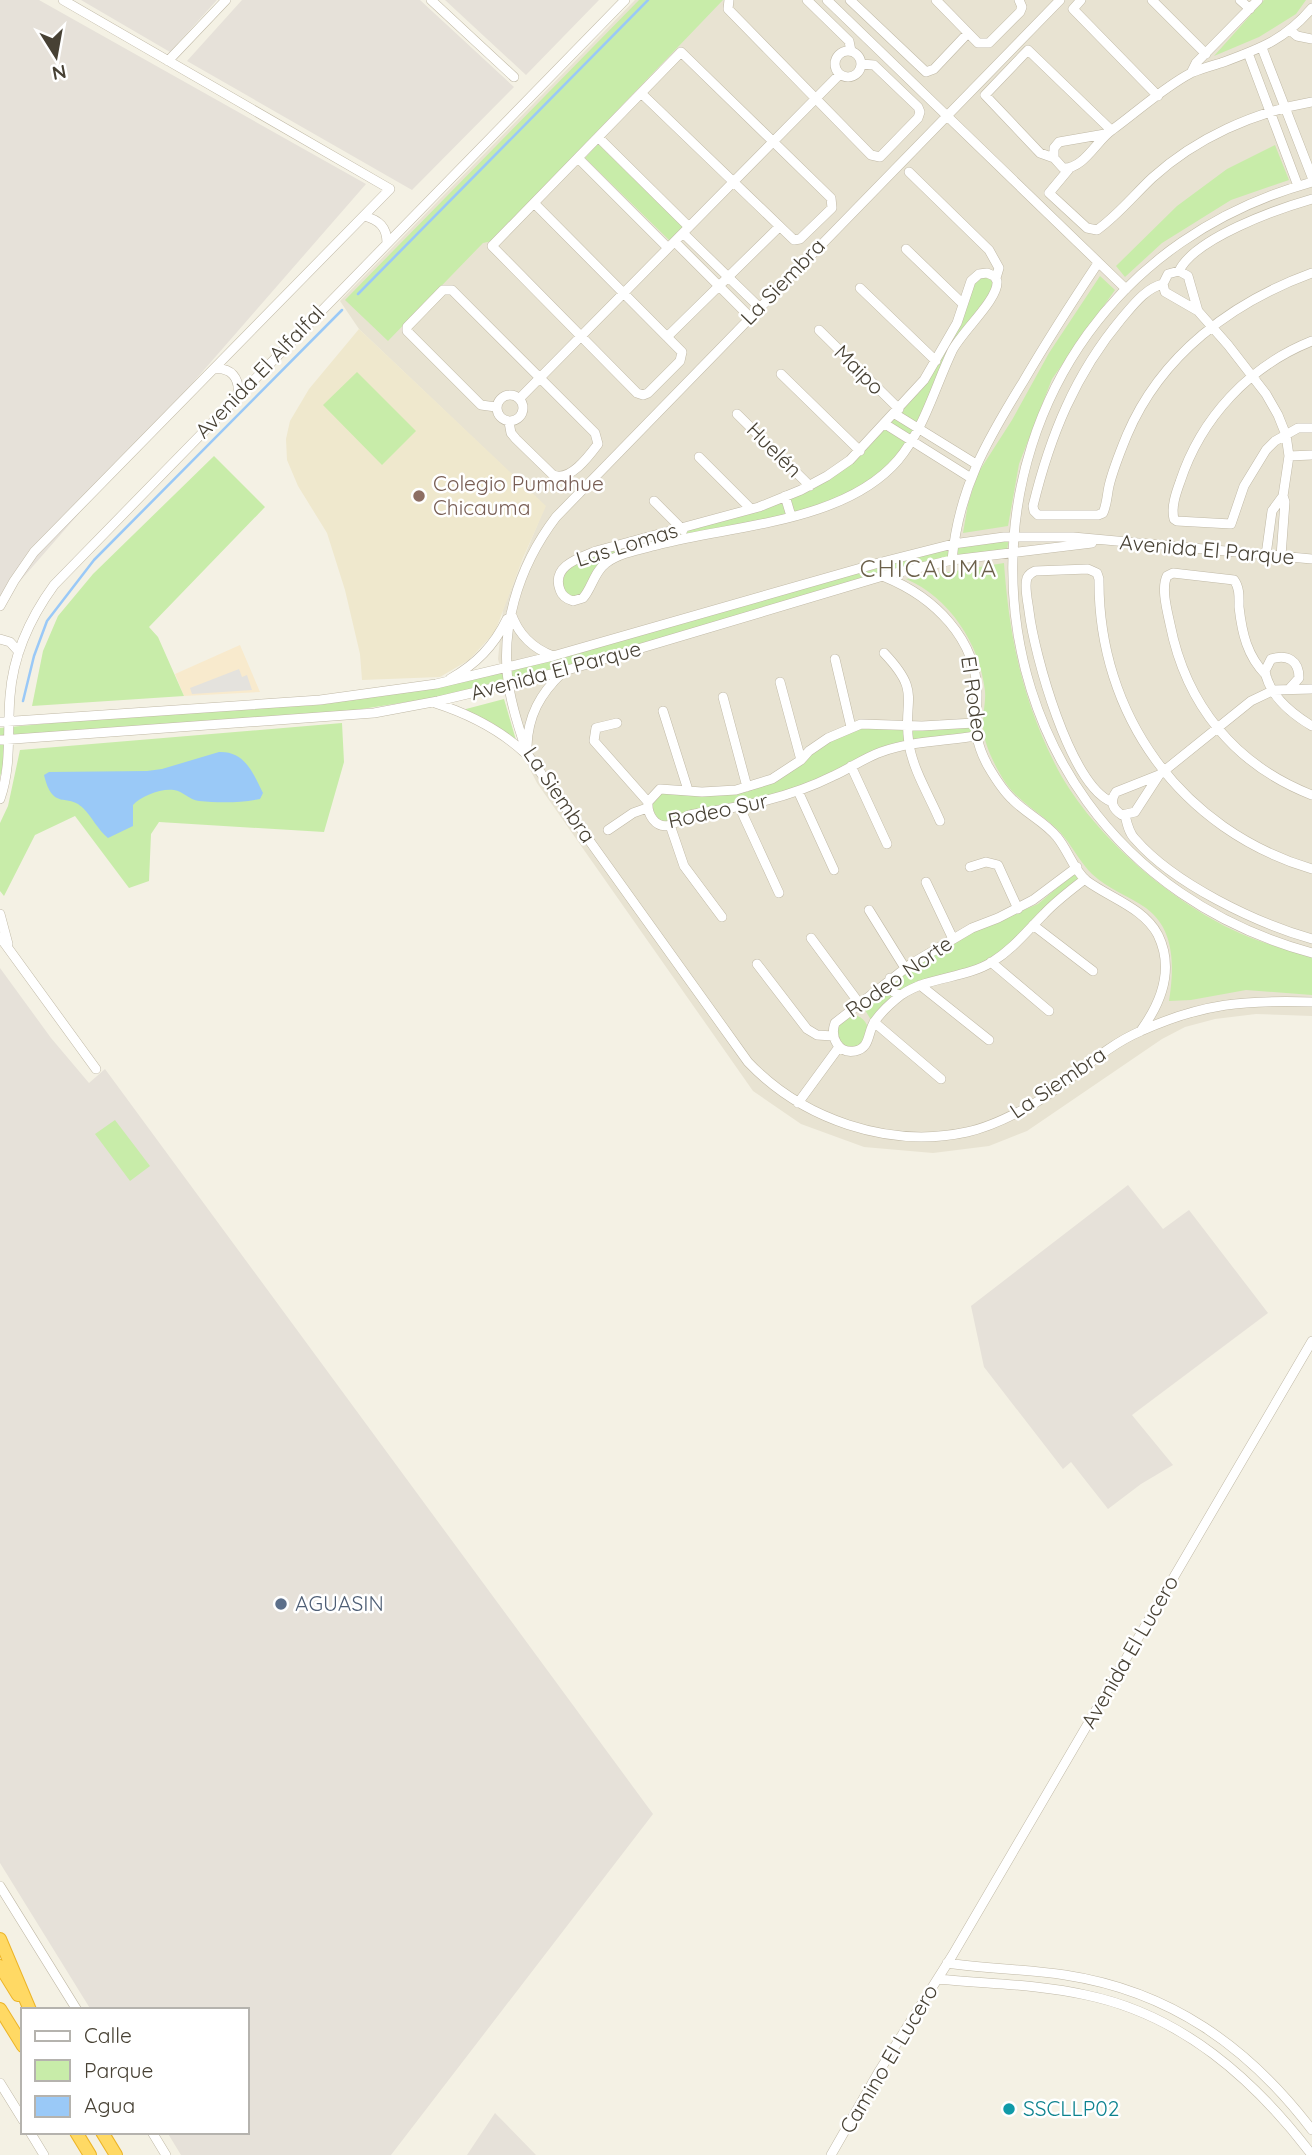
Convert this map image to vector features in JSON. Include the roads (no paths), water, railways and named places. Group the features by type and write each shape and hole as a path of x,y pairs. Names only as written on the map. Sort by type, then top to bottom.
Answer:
{"highway":[{"path":"0,1939 28,2008"},
{"path":"0,1966 28,2008"},
{"path":"0,2009 21,2043"},
{"path":"77,2134 90,2155"},
{"path":"104,2134 117,2155"}],"street":[{"path":"63,0 168,61 226,0"},
{"path":"431,0 514,77"},
{"name":"Avenida El Alfalfal","path":"0,799 8,767 5,722 19,652 38,608 62,575 625,0"},
{"path":"729,0 729,9 871,155 877,158 884,155 918,118 919,109 874,65 861,64"},
{"path":"807,0 849,41 851,51"},
{"path":"827,0 1126,289"},
{"path":"850,0 924,71 934,69 968,33"},
{"path":"936,0 978,44 983,45 989,43 1020,12 1020,3"},
{"name":"La Siembra","path":"1060,0 555,517 537,542 524,568 511,611 506,668 509,685 527,755 748,1062 762,1077 798,1103 851,1126 888,1134 930,1136 965,1132 991,1125 1038,1101 1117,1042 1182,1014 1244,1001 1312,1002"},
{"path":"1081,0 1073,9 1158,96"},
{"path":"1152,0 1206,54"},
{"path":"1240,0 1250,9"},
{"path":"1191,73 1196,63 1258,0"},
{"path":"1312,8 1291,31 1262,48 1191,73 1158,96 1108,132 1069,169 1049,193 1087,228 1097,230 1171,162 1220,132 1270,111 1312,102"},
{"path":"1291,31 1297,36 1312,39"},
{"path":"1214,46 1222,62"},
{"path":"1262,48 1312,180 1244,206 1206,226 1156,261 1126,289 1085,339 1051,397 1018,491 1012,553 1014,614 1029,687 1055,749 1093,809 1143,863 1189,899 1256,935 1312,953"},
{"path":"1069,169 1060,166 1054,158 1040,153 985,95 1028,50 1108,132"},
{"path":"851,51 858,56 861,64 859,72 852,77 839,75 835,67 836,58 842,52 851,51"},
{"path":"534,203 680,350 682,359 643,395 637,393 492,246 534,203 578,158 598,137 681,52 833,202 832,208 798,240 792,239 641,93"},
{"path":"1248,53 1297,186"},
{"name":"Avenida El Alfalfal","path":"0,606 34,552 390,188 168,61"},
{"path":"519,399 839,75"},
{"path":"1054,158 1055,148 1062,141 1108,132"},
{"path":"598,137 759,307"},
{"path":"578,158 749,316"},
{"path":"909,173 989,250 999,268 996,278"},
{"path":"1281,556 1285,502 1283,496 1289,456 1286,435 1266,394 1252,376 1198,312 1165,292 1163,284 1168,274 1179,271 1187,258 1237,228 1272,212 1312,199"},
{"path":"364,216 382,224 387,243"},
{"path":"667,337 779,227"},
{"path":"906,248 963,304"},
{"path":"952,560 953,544 976,464 1057,324 1098,264"},
{"path":"1179,271 1188,276 1198,312"},
{"name":"Las Lomas","path":"996,278 987,273 976,276 971,281 951,343 919,429 896,462 865,487 828,505 790,516 625,554 607,562 593,580 586,596 580,600 566,599 560,590 559,576 571,561 596,551 751,509 810,486 843,466 897,412 951,343 993,297 998,286 996,278"},
{"path":"1163,284 1150,289 1126,313 1100,346 1078,381 1060,415 1047,451 1032,506 1036,514 1103,513 1121,450 1139,409 1177,358 1211,326 1254,298 1312,273"},
{"path":"860,288 936,361"},
{"path":"443,290 452,290 599,440 596,447 569,474 558,477 516,439 511,433 509,422 498,415 496,407 481,405 407,331 407,327 443,290"},
{"name":"Maipo","path":"819,330 897,412"},
{"path":"1311,425 1298,428 1270,445 1244,486 1230,524 1174,519 1173,505 1178,488 1198,441 1216,413 1252,376 1279,357 1312,341"},
{"path":"214,369 224,369 233,374 239,386 238,395"},
{"path":"781,373 860,450"},
{"path":"496,407 504,396 512,395 519,399 523,407 521,416 509,422"},
{"path":"897,412 919,429 976,464"},
{"name":"Huelén","path":"737,414 810,486"},
{"path":"885,424 971,478"},
{"path":"1289,456 1312,455"},
{"path":"699,457 751,509"},
{"path":"785,496 790,516"},
{"path":"1266,555 1272,511 1283,496"},
{"path":"654,501 682,528 686,538"},
{"name":"Avenida El Parque","path":"5,722 320,700 444,682 553,656 882,562 953,544 1013,536 1057,536 1312,559"},
{"name":"Avenida El Parque","path":"5,740 374,713 564,671 883,576 952,560 1102,541"},
{"path":"1312,689 1274,690 1251,701 1161,774 1135,812 1125,815 1116,811 1112,802 1103,796 1080,765 1048,694 1030,622 1027,583 1033,572 1088,569 1097,573 1100,622 1108,662 1137,730 1161,774 1193,803 1236,833 1269,852 1312,869"},
{"path":"1266,675 1252,658 1248,648 1241,624 1238,588 1234,580 1173,573 1167,576 1166,601 1176,648 1196,695 1217,727 1236,749 1259,768 1283,783 1312,795"},
{"name":"El Rodeo","path":"883,576 908,587 933,606 964,642 972,659 977,693 974,723 976,736 987,764 1000,785 1013,801 1044,823 1057,837 1085,879 1142,915 1153,927 1164,951 1164,979 1161,998 1140,1031"},
{"path":"511,611 516,626 525,639 553,656"},
{"path":"444,682 486,652 511,611"},
{"path":"0,639 10,642 19,652"},
{"path":"884,653 905,678 909,689 909,745 940,821"},
{"path":"1290,689 1299,678 1299,670 1294,661 1284,656 1271,659 1266,665 1269,685 1289,710 1312,726"},
{"path":"835,659 851,727"},
{"path":"527,755 527,736 533,712 545,690 564,671"},
{"path":"780,682 801,760"},
{"path":"373,694 376,704 374,713"},
{"path":"723,697 747,787"},
{"path":"319,718 326,710 325,704 320,700"},
{"path":"433,702 481,721 505,736 527,755"},
{"path":"176,709 172,718 177,726"},
{"path":"663,711 688,790"},
{"path":"608,830 648,805 594,741 596,728 617,723"},
{"name":"Rodeo Sur","path":"974,723 880,723 851,727 809,751 801,760 772,779 736,790 660,789 654,793 648,805 650,817 657,823 670,825 689,814 778,799 833,777 880,752 909,745 976,736"},
{"path":"851,766 887,844"},
{"path":"1112,802 1116,792 1161,774"},
{"path":"772,779 778,799"},
{"path":"798,790 834,870"},
{"path":"740,807 779,893"},
{"path":"1125,815 1135,839 1195,886 1248,915 1312,939"},
{"path":"670,825 684,866 722,917"},
{"path":"971,867 986,862 998,866 1018,909"},
{"name":"Rodeo Norte","path":"1077,867 1018,909 953,939 890,978 835,1023 833,1036 839,1047 851,1052 863,1047 874,1022 901,995 920,985 975,970 991,962 1018,942 1041,917 1085,879"},
{"path":"926,882 953,939"},
{"path":"1028,903 1041,917"},
{"path":"869,911 905,968"},
{"path":"0,914 11,952"},
{"path":"1033,925 1093,971"},
{"path":"0,937 96,1069"},
{"path":"811,938 859,1003"},
{"path":"991,962 1049,1011"},
{"path":"757,964 807,1029 817,1035 833,1036"},
{"path":"890,978 892,991 901,995"},
{"path":"920,985 989,1040"},
{"path":"874,1022 941,1079"},
{"path":"798,1103 839,1047"},
{"name":"Avenida El Lucero","path":"947,1963 1312,1340"},
{"path":"0,1886 76,2008"},
{"path":"947,1963 1085,1979 1125,1989 1163,2005 1208,2029 1249,2059 1283,2093 1312,2130"},
{"name":"Camino El Lucero","path":"831,2155 878,2073 947,1963"},
{"path":"938,1979 1068,1991 1110,2001 1148,2015 1185,2034 1234,2068 1281,2115 1312,2155"},
{"path":"0,2083 21,2117"},
{"path":"31,2134 44,2155"},
{"path":"153,2134 166,2155"}],"water":[{"path":"219,752 242,759 263,793 260,799 207,802 195,800 174,790 157,791 133,805 133,826 108,838 83,808 52,794 44,775 49,772 147,771"}],"waterway":[{"path":"358,294 648,0"},
{"path":"23,701 34,656 47,621 94,560 342,310"}],"place":[{"name":"Colegio Pumahue Chicauma","path":"419,496"},
{"name":"AGUASIN","path":"281,1604"},
{"name":"SSCLLP02","path":"1009,2109"}],"district":[{"name":"CHICAUMA","path":"929,569"}]}
